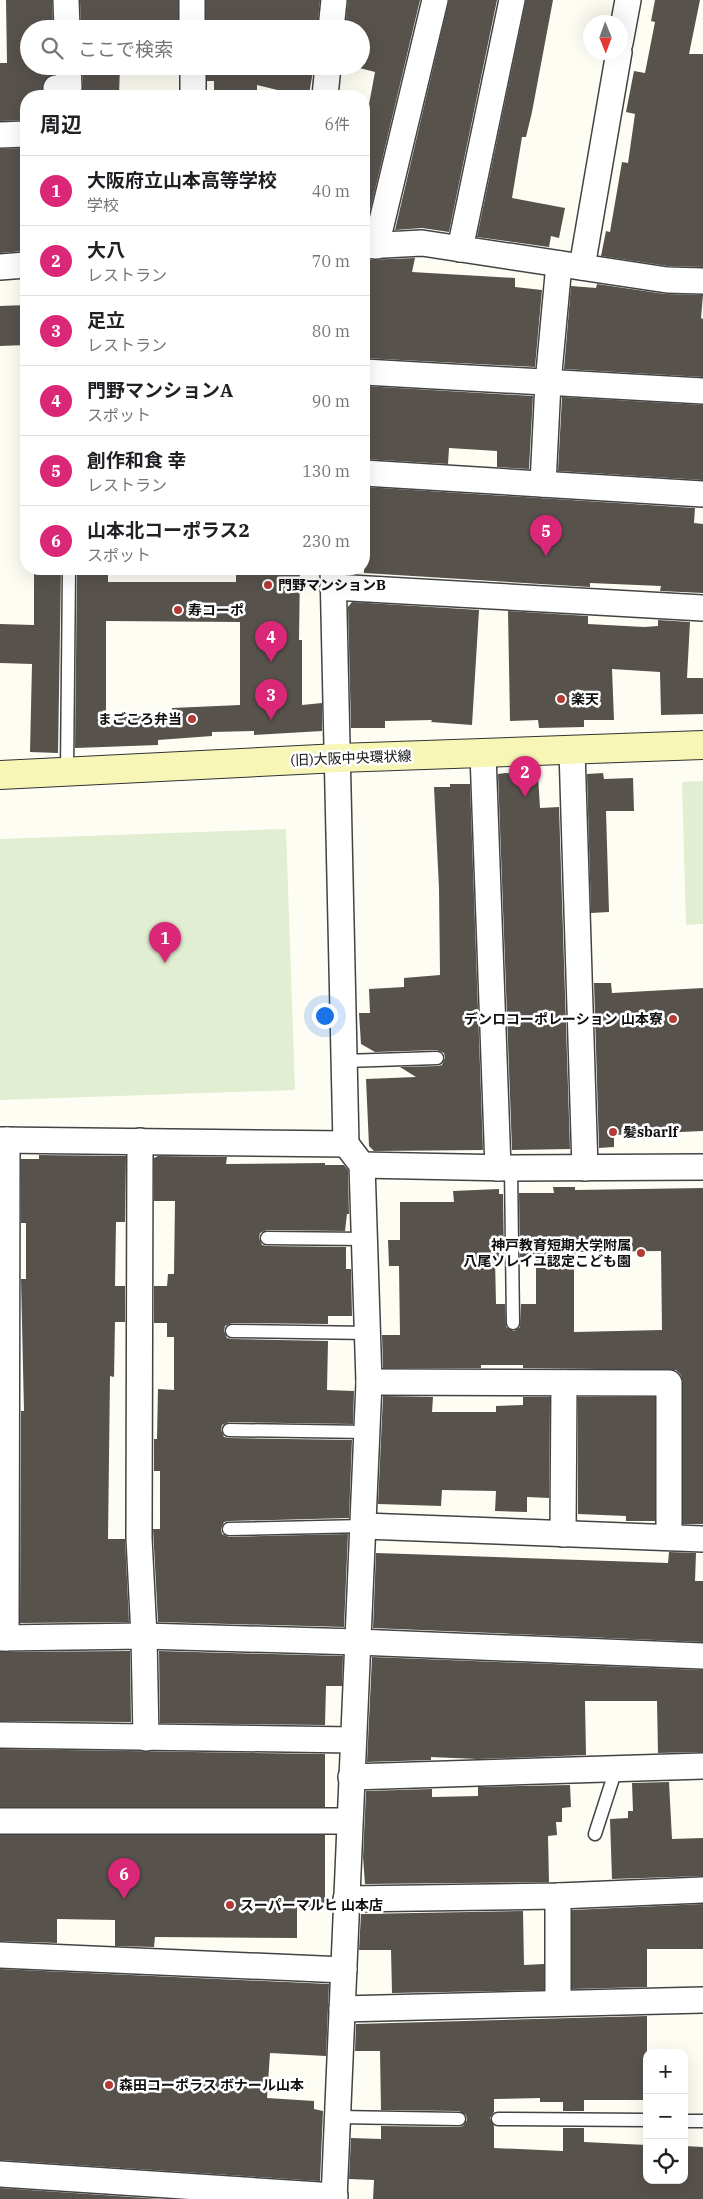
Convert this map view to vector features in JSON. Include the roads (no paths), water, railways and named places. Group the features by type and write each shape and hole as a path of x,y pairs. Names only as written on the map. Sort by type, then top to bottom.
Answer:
{"street":[{"path":"66,0 67,20"},
{"path":"192,0 192,20"},
{"path":"332,20 334,0"},
{"path":"435,0 370,246 422,244 667,280 703,281"},
{"path":"460,249 512,0"},
{"path":"625,15 628,0"},
{"path":"543,484 548,382 571,266 617,60"},
{"path":"56,90 56,88 68,87 68,75"},
{"path":"193,75 193,90"},
{"path":"326,90 327,75"},
{"path":"0,135 20,134"},
{"path":"0,267 20,265"},
{"path":"370,372 703,391"},
{"path":"370,473 703,494"},
{"path":"0,2174 334,2198 369,1382 362,1165 346,1144 339,758 333,578 703,608"},
{"name":"(旧)大阪中央環状線","path":"0,775 339,758 703,745"},
{"path":"572,750 585,1168"},
{"path":"483,754 504,1168"},
{"path":"346,1144 3,1140 3,1638 144,1636 357,1642 703,1656"},
{"path":"140,1141 139,1538 144,1636 146,1738"},
{"path":"362,1165 504,1168 703,1168"},
{"path":"369,1382 670,1383 668,1537"},
{"path":"563,1534 564,1383"},
{"path":"364,1526 703,1539"},
{"path":"0,1735 353,1740"},
{"path":"351,1777 703,1766"},
{"path":"0,1821 350,1821"},
{"path":"346,1899 558,1896 703,1890"},
{"path":"558,1896 558,2003"},
{"path":"0,1955 344,1970"},
{"path":"342,2009 703,2000"}],"lane":[{"path":"67,772 69,575"},
{"path":"345,1061 437,1058"},
{"path":"504,1168 513,1323"},
{"path":"267,1238 364,1240"},
{"path":"232,1331 368,1332"},
{"path":"229,1430 367,1432"},
{"path":"229,1529 364,1526"},
{"path":"595,1834 616,1769"},
{"path":"338,2117 459,2119"},
{"path":"498,2119 643,2120"},
{"path":"688,2121 703,2121"}],"place":[{"name":"創作和食 幸","path":"546,556"},
{"name":"門野マンションB","path":"268,585"},
{"name":"寿コーポ","path":"178,610"},
{"name":"門野マンションA","path":"271,662"},
{"name":"楽天","path":"561,699"},
{"name":"まごころ弁当","path":"192,719"},
{"name":"足立","path":"271,720"},
{"name":"大八","path":"525,797"},
{"name":"大阪府立山本高等学校","path":"165,963"},
{"name":"デンロコーポレーション 山本寮","path":"673,1019"},
{"name":"髪sbarlf","path":"613,1132"},
{"name":"神戸教育短期大学附属 八尾ソレイユ認定こども園","path":"641,1253"},
{"name":"山本北コーポラス2","path":"124,1899"},
{"name":"スーパーマルヒ 山本店","path":"230,1905"},
{"name":"森田コーポラス ボナール山本","path":"109,2085"}]}
